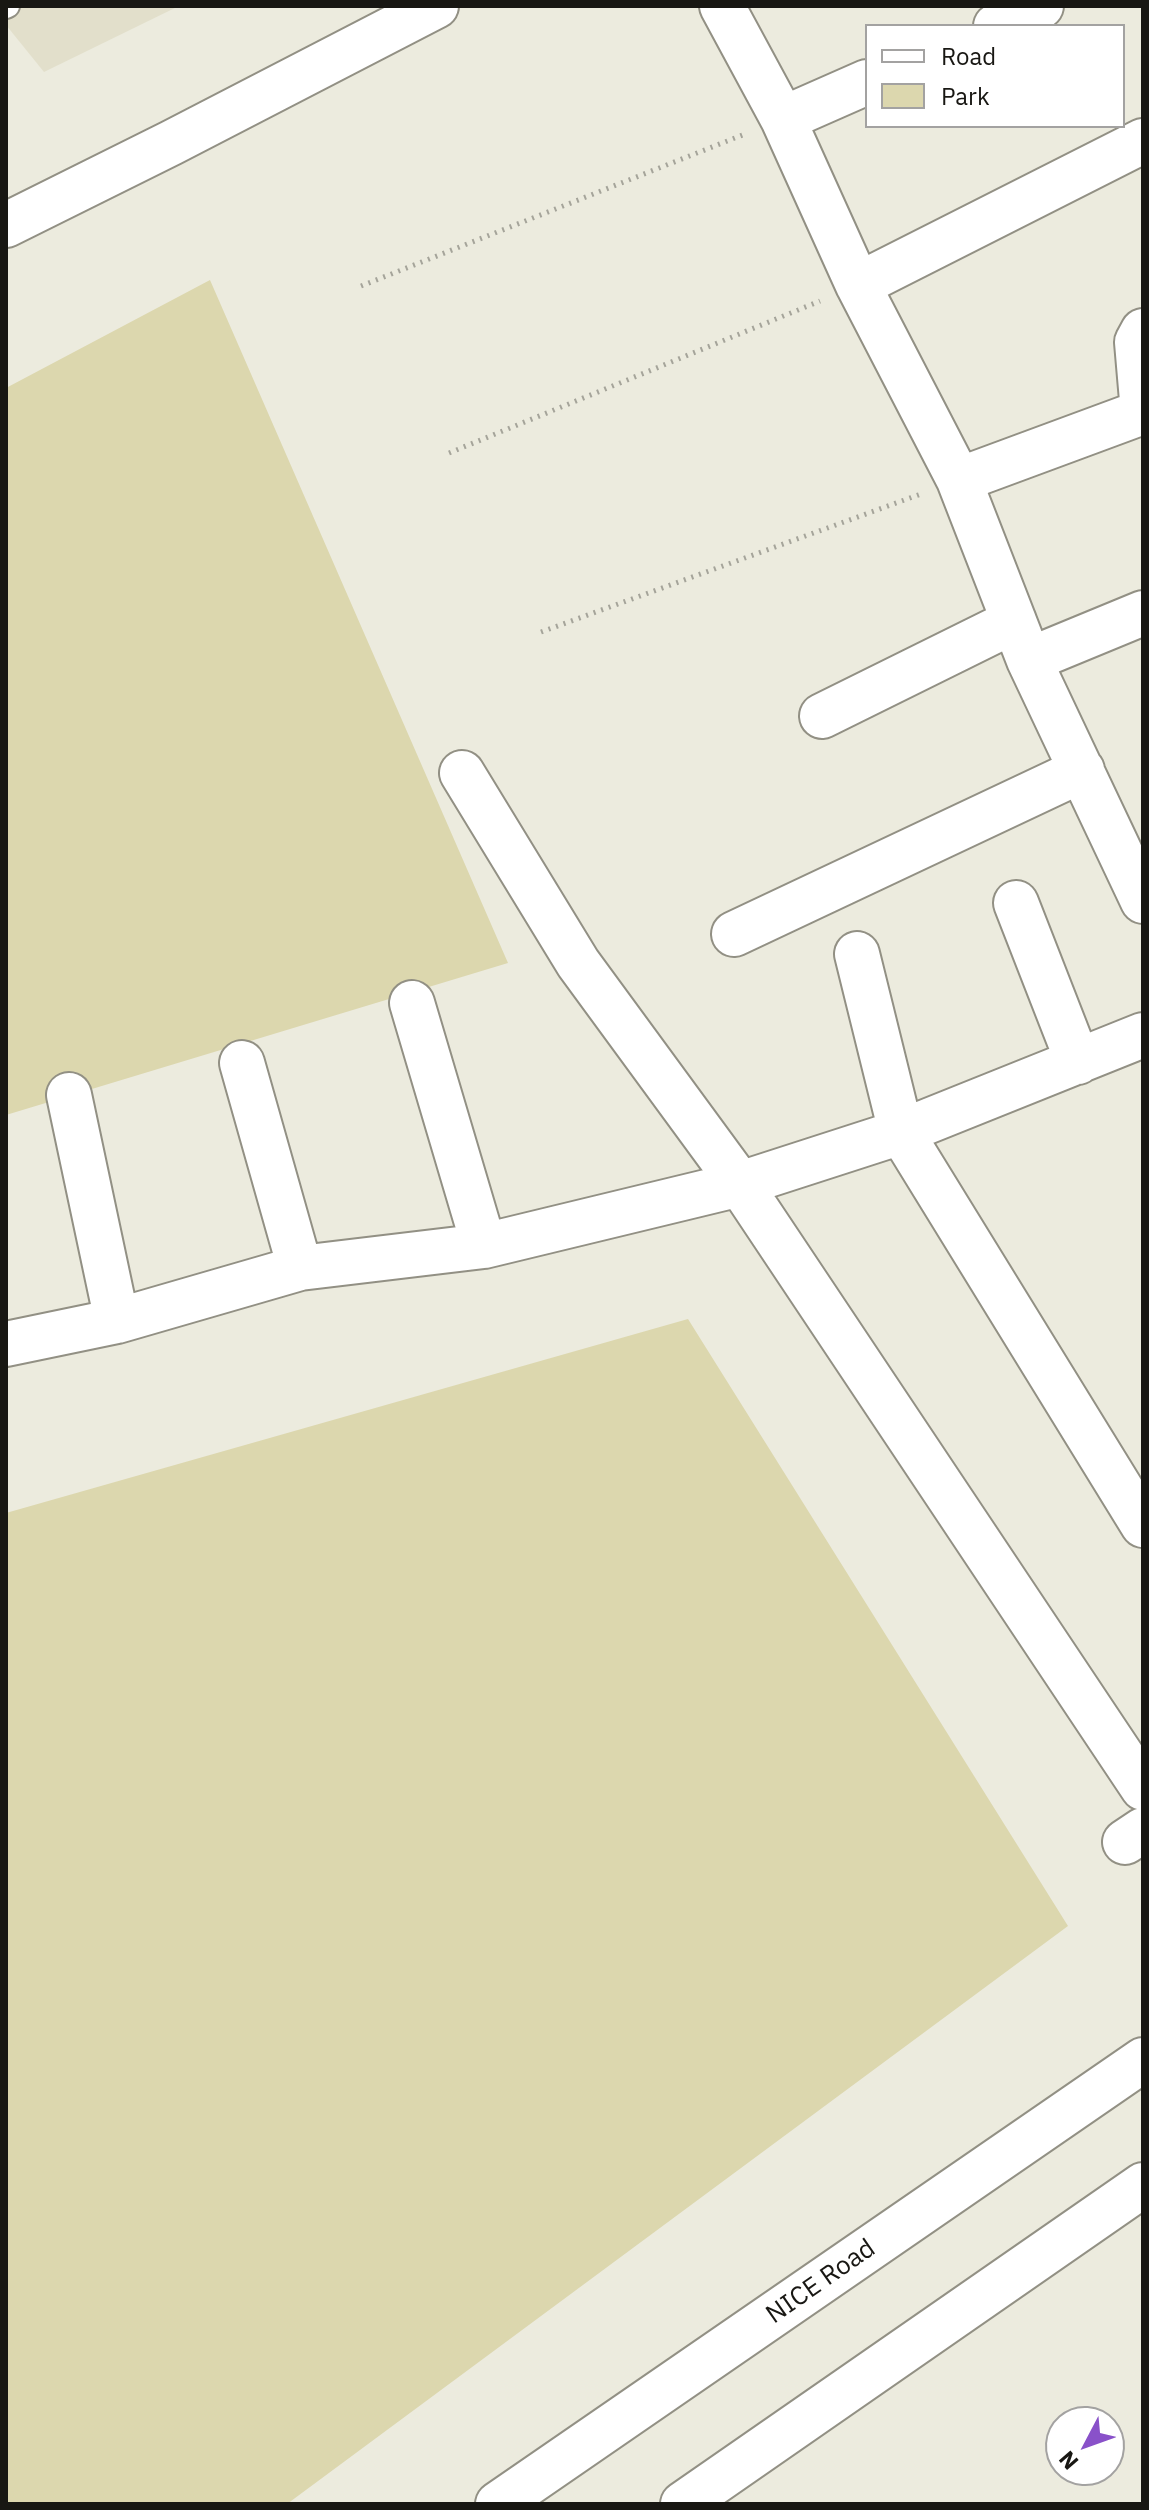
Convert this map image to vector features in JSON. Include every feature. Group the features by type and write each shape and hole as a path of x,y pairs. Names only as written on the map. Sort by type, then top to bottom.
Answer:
{"main road":[{"path":"6,225 436,6"},
{"path":"722,6 783,119 858,285 959,480 1022,640 1143,901"},
{"path":"1000,24 1041,6"},
{"path":"783,119 865,83"},
{"path":"858,285 1143,141"},
{"path":"959,480 1143,412 1137,342 1143,331"},
{"path":"822,716 1022,640 1143,613"},
{"path":"734,934 1082,770"},
{"path":"462,773 578,963 740,1184 1143,1788"},
{"path":"1016,903 1078,1062"},
{"path":"857,954 901,1132 1143,1525"},
{"path":"412,1003 484,1246"},
{"path":"6,1344 117,1321 300,1268 484,1246 740,1184 901,1132 1143,1035"},
{"path":"242,1063 300,1268"},
{"path":"69,1095 117,1321"},
{"name":"NICE Road","path":"498,2504 1143,2060"},
{"path":"683,2504 1143,2185"}],"path":[{"path":"361,286 783,119"},
{"path":"449,453 858,285"},
{"path":"541,632 959,480"}],"shaded area":[{"path":"6,6 179,6 44,72 6,25"}],"green space":[{"path":"210,280 508,963 6,1115 6,388"},
{"path":"688,1319 1068,1926 287,2504 6,2504 6,1513"}]}
